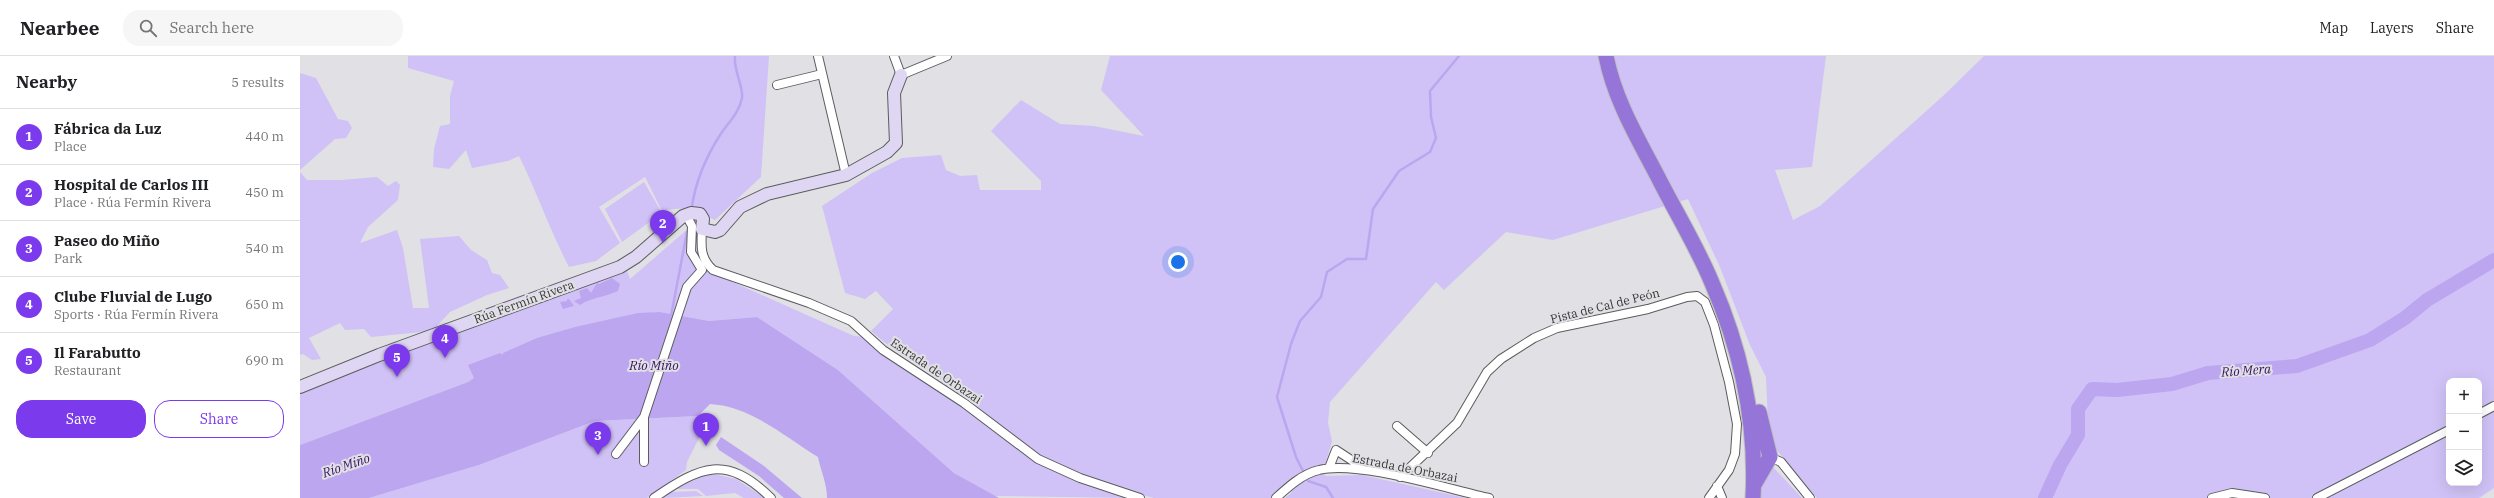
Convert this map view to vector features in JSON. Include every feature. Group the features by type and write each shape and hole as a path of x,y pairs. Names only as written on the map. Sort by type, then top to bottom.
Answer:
{"highway":[{"path":"1606,56 1609,74 1623,111 1712,282 1721,324 1739,356 1749,368 1755,384 1761,424 1770,457 1753,492"},
{"path":"1739,356 1752,421 1753,492"}],"street":[{"path":"818,56 846,175"},
{"path":"644,462 644,417 687,288 702,270 692,252 692,226 686,215 700,214 703,219 702,229 715,232 720,230 740,207 767,194 846,175 886,152 896,143 894,93 901,74 894,56"},
{"path":"901,74 947,56"},
{"path":"777,85 822,74"},
{"name":"Rúa Fermín Rivera","path":"300,388 380,355 620,267 636,257 686,215"},
{"name":"Estrada de Orbazai","path":"702,229 701,249 707,264 713,270 809,303 851,321 883,350 964,403 1038,459 1080,478 1140,498"},
{"name":"Pista de Cal de Peón","path":"1400,477 1428,453 1457,423 1488,372 1501,359 1534,338 1557,328 1648,308 1687,297 1697,296 1705,302 1721,324"},
{"path":"1709,498 1729,470 1735,454 1737,424 1729,382 1721,324"},
{"path":"2482,412 2494,406"},
{"path":"616,454 644,417"},
{"path":"1737,424 1752,421"},
{"path":"1397,426 1428,453"},
{"path":"2318,498 2446,432"},
{"path":"1329,468 1336,450 1359,465 1359,469"},
{"path":"1770,457 1781,462 1810,498"},
{"path":"654,498 688,476 713,468 730,471 740,475 772,498"},
{"name":"Estrada de Orbazai","path":"1276,498 1286,489 1318,470 1329,468 1359,469 1489,498"},
{"path":"1717,486 1722,498"},
{"path":"2212,498 2232,493 2265,498"}],"shaded area":[{"path":"408,56 769,56 761,177 715,220 689,210 677,209 662,211 645,177 599,207 620,243 596,261 569,267 519,156 508,161 472,168 466,150 449,169 433,167 434,149 440,126 450,124 450,96 454,81 408,68"},
{"path":"1110,56 1826,56 1812,167 1775,170 1793,220 1820,206 1943,96 1984,56 2494,56 2494,488 2479,498 1817,498 1774,447 1768,423 1766,377 1750,345 1720,267 1688,199 1553,240 1506,232 1444,290 1436,282 1330,402 1328,423 1332,441 1325,466 1316,467 1326,476 1362,475 1466,498 1285,498 1292,492 1283,486 1271,498 1154,498 1092,480 1048,460 1014,437 954,388 901,354 871,331 893,309 876,291 865,299 845,293 822,206 872,173 902,158 941,155 946,170 960,176 977,175 980,190 1041,190 1041,181 991,131 1021,100 1060,124 1094,126 1144,136 1101,90"},
{"path":"300,73 316,78 338,119 348,121 352,128 346,138 335,139 300,170"},
{"path":"300,172 307,180 341,180 377,177 388,186 396,181 400,185 398,200 368,227 360,243 397,230 403,248 413,308 429,308 420,239 459,236 471,250 487,260 492,273 500,275 509,288 487,295 450,312 432,331 371,337 364,329 345,330 340,323 309,338 321,359 312,360 303,354 300,355"},
{"path":"644,182 662,213 622,242 605,209"},
{"path":"690,227 697,227 697,252 701,263 710,272 854,336 865,337 871,345 955,400 1018,449 1039,463 1059,473 1132,498 993,496 954,473 838,370 757,317 709,321 660,312 641,314 503,353 503,360 468,382 300,445 300,394 373,363 605,278 627,271 630,279"},
{"path":"698,416 705,426 687,462 686,470 647,498 369,498 479,465 595,421"},
{"path":"1773,467 1802,498 1760,498 1762,479"},
{"path":"714,474 736,479 765,498 744,498 735,493 706,496 698,489 676,489 702,476"},
{"path":"696,491 703,496 663,498 671,492"}],"water":[{"path":"612,278 620,284 618,291 589,300 580,305 574,301 581,298 579,291 587,288 591,293 597,283 599,284"},
{"path":"567,299 569,299 574,306 563,309 560,302 567,301"},
{"name":"Río Miño","path":"660,312 709,321 757,317 838,370 954,473 999,498 827,498 825,482 818,457 753,416 725,406 710,404 698,416 595,421 479,465 369,498 300,498 300,445 468,382 474,378 468,365 500,353 503,355 503,353 537,338 575,327 638,313"},
{"path":"721,437 764,466 802,498 784,498 759,476 719,450 716,445"}],"waterway":[{"path":"692,206 696,187 706,160 715,143 736,113 741,103 742,94 735,56"},
{"path":"1333,498 1326,487 1308,481 1296,457 1277,397 1291,344 1300,321 1321,297 1327,272 1347,259 1366,259 1373,209 1399,171 1430,152 1436,138 1431,117 1430,91 1459,56"},
{"path":"671,316 687,232"},
{"name":"Río Mera","path":"2045,498 2060,465 2078,435 2078,409 2092,389 2117,390 2172,384 2208,373 2297,366 2370,340 2405,318 2427,300 2494,260"}],"place":[{"name":"Hospital de Carlos III","path":"663,243"},
{"name":"Clube Fluvial de Lugo","path":"445,358"},
{"name":"Il Farabutto","path":"397,377"},
{"name":"Fábrica da Luz","path":"706,446"},
{"name":"Paseo do Miño","path":"598,455"}]}
